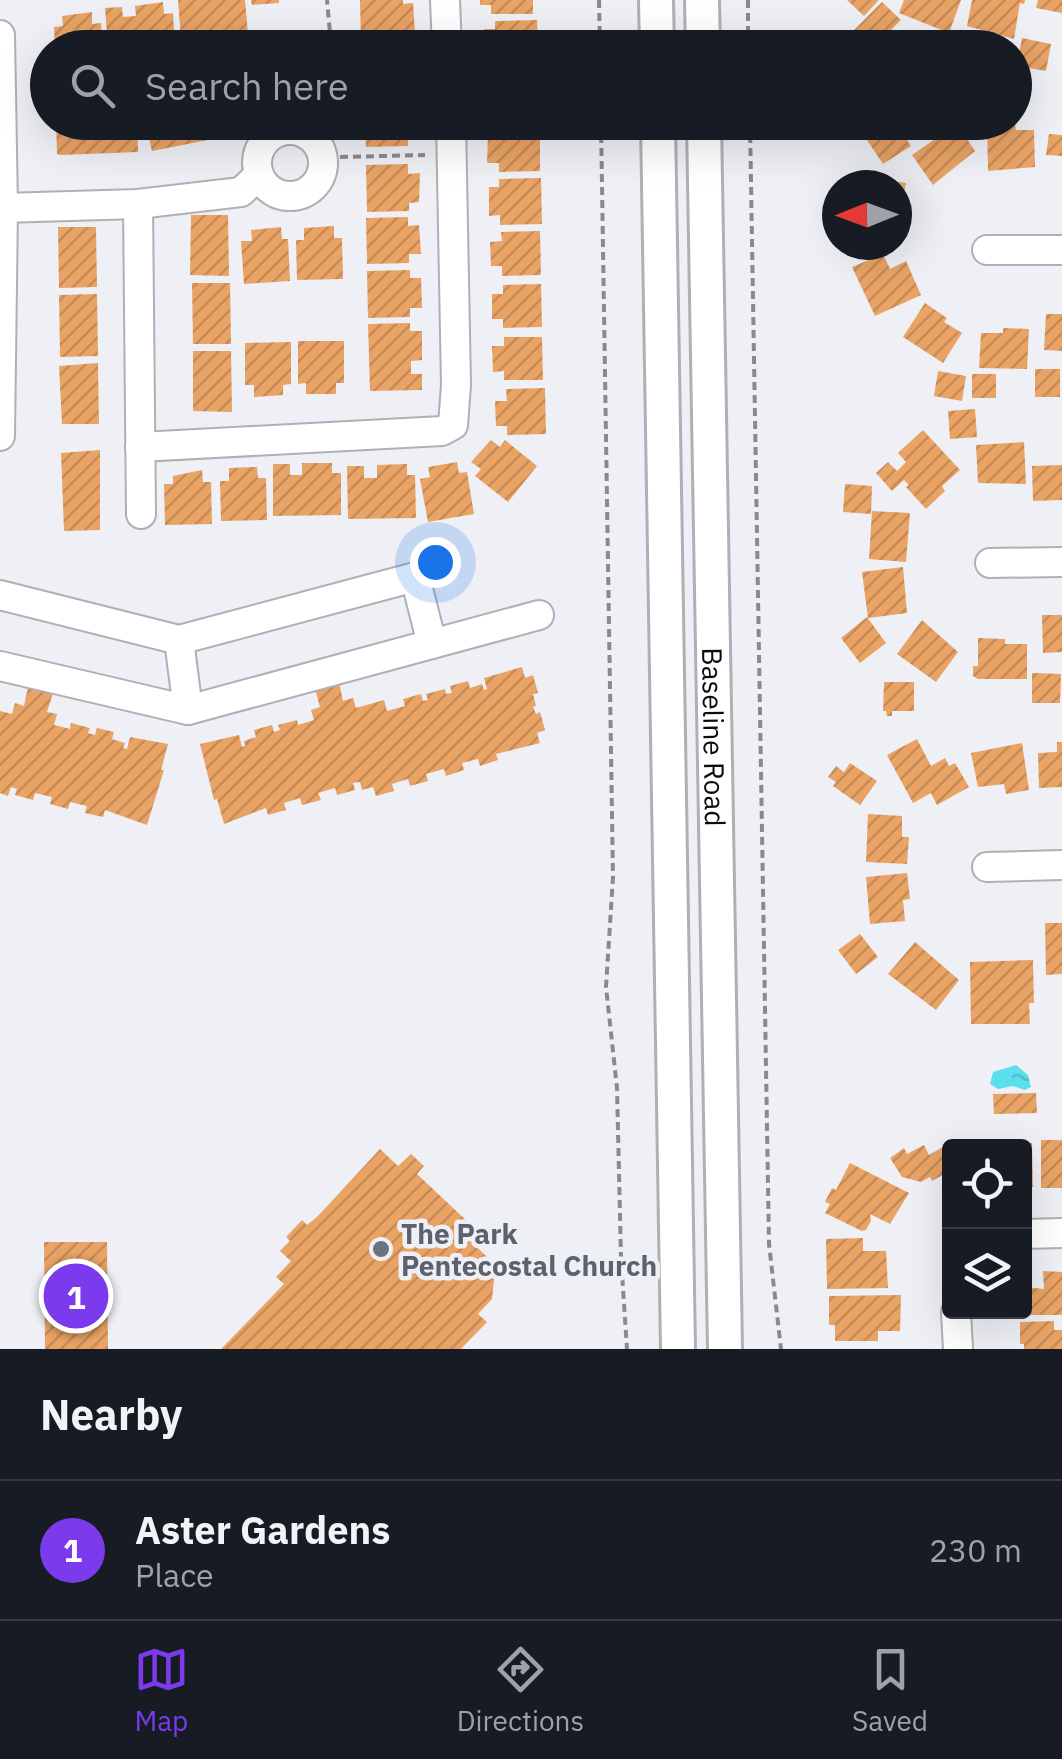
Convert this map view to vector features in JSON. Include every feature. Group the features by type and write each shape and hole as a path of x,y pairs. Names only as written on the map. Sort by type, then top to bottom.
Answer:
{"main road":[{"path":"656,0 657,30"},
{"path":"702,0 702,30"},
{"name":"Baseline Road","path":"658,140 678,1349"},
{"name":"Baseline Road","path":"704,140 725,1349"}],"street":[{"path":"445,0 446,30"},
{"path":"0,35 0,436"},
{"path":"140,447 442,432 453,424 456,385 452,140"},
{"path":"3,208 138,204 241,192 259,175"},
{"path":"138,204 141,514"},
{"path":"987,250 1062,250"},
{"path":"990,563 1062,562"},
{"path":"0,594 179,640 414,577 432,644"},
{"path":"0,666 188,710 539,615"},
{"path":"179,640 188,710"},
{"path":"987,867 1062,866"},
{"path":"1032,1234 1062,1233"},
{"path":"956,1319 958,1349"}],"path":[{"path":"327,0 330,30"},
{"path":"599,0 600,30"},
{"path":"748,0 748,30"},
{"path":"601,140 613,860 606,987 617,1088 627,1349"},
{"path":"750,140 768,1207 781,1349"},
{"path":"340,158 452,154"}],"water":[{"path":"1016,1065 1028,1075 1031,1087 998,1089 990,1084 993,1072"}],"building":[{"path":"178,0 245,0 248,30 180,30"},
{"path":"251,0 279,0 279,3 252,5"},
{"path":"360,0 413,3 415,30 361,30"},
{"path":"480,0 533,0 533,14 491,14 491,5 480,5"},
{"path":"847,0 879,0 864,16"},
{"path":"904,0 961,0 950,30 899,13"},
{"path":"972,0 1025,0 1020,3 1016,30 967,26"},
{"path":"1038,0 1062,0 1062,13 1036,8"},
{"path":"163,2 164,14 173,13 174,30 107,30 105,8 122,7 123,17 136,16 135,6"},
{"path":"882,2 901,20 891,30 854,30"},
{"path":"92,12 92,24 101,23 101,30 54,30 63,26 62,16"},
{"path":"537,20 537,30 484,30 495,29 495,21"},
{"path":"1032,40 1051,44 1046,71 1032,69"},
{"path":"1034,130 1035,167 988,171 987,140 1032,140"},
{"path":"1049,134 1062,135 1062,156 1046,155"},
{"path":"57,140 138,140 138,152 57,154"},
{"path":"149,140 208,140 152,151"},
{"path":"366,140 408,140 408,146 366,147"},
{"path":"488,140 540,140 540,171 499,172 499,163 487,163"},
{"path":"867,140 907,140 911,146 883,164"},
{"path":"934,140 968,140 975,151 933,185 912,155"},
{"path":"408,164 408,174 420,173 419,202 409,203 409,211 367,212 366,165"},
{"path":"541,178 542,224 500,225 500,215 489,216 489,187 499,187 499,179"},
{"path":"191,215 228,215 229,276 190,275"},
{"path":"408,217 408,226 419,225 421,254 409,254 409,263 367,264 366,218"},
{"path":"334,226 334,238 342,238 343,279 297,280 296,240 304,240 304,228"},
{"path":"58,227 96,227 97,287 59,288"},
{"path":"281,227 282,239 288,239 290,281 244,284 241,241 252,241 251,230"},
{"path":"540,231 541,275 502,276 502,266 491,266 490,242 502,241 501,232"},
{"path":"869,260 886,260 890,269 906,261 921,295 875,316 852,267"},
{"path":"410,270 410,278 421,278 422,308 410,308 410,317 368,318 367,271"},
{"path":"192,283 230,283 231,344 193,344"},
{"path":"541,284 542,327 503,328 503,319 492,319 492,294 503,294 503,285"},
{"path":"97,294 98,356 60,357 59,295"},
{"path":"925,303 962,333 943,363 903,337"},
{"path":"1046,314 1062,314 1062,351 1044,350"},
{"path":"410,323 410,331 422,331 422,360 411,361 411,374 422,374 422,390 370,391 368,324"},
{"path":"1003,328 1029,329 1027,369 979,368 981,333 1003,333"},
{"path":"504,337 542,337 543,380 504,380 504,371 493,372 492,346 504,346"},
{"path":"298,341 344,341 344,383 336,383 336,394 306,394 306,383 298,384"},
{"path":"291,342 291,384 283,385 283,395 254,397 254,385 245,385 245,343"},
{"path":"193,351 231,351 232,412 193,411"},
{"path":"98,363 99,424 62,424 59,366"},
{"path":"1035,369 1060,369 1060,397 1035,397"},
{"path":"938,371 966,376 962,401 934,396"},
{"path":"972,374 996,374 996,398 972,398"},
{"path":"545,388 546,434 507,435 507,426 496,426 495,401 507,401 506,389"},
{"path":"975,409 977,437 950,439 948,411"},
{"path":"923,430 960,470 942,486 945,491 926,509 904,480 892,491 876,473 888,462 897,471 906,462 898,453"},
{"path":"491,440 500,447 505,440 537,466 508,502 475,476 481,469 471,462"},
{"path":"1024,442 1026,484 978,483 976,445"},
{"path":"100,450 100,530 64,531 61,453"},
{"path":"457,462 459,473 467,472 474,514 428,522 420,479 430,477 428,467"},
{"path":"302,463 332,463 332,473 341,473 341,515 273,516 273,464 290,464 290,475 302,475"},
{"path":"407,464 407,475 415,475 416,518 348,519 347,466 364,466 364,478 377,478 377,465"},
{"path":"1062,465 1062,500 1033,501 1032,466"},
{"path":"257,467 258,478 266,478 267,520 221,521 220,481 229,481 229,468"},
{"path":"202,470 203,482 211,482 212,524 165,525 164,484 173,484 173,476"},
{"path":"845,484 872,486 871,514 843,512"},
{"path":"872,511 910,513 906,562 869,559"},
{"path":"903,567 907,613 868,618 862,572"},
{"path":"1042,615 1062,615 1062,652 1043,653"},
{"path":"867,617 886,643 860,663 841,638"},
{"path":"922,620 958,652 936,682 897,654"},
{"path":"978,638 1027,644 1027,679 973,676 973,666 978,666"},
{"path":"522,667 525,678 533,675 538,693 533,694 533,707 536,714 540,712 545,730 537,733 540,743 496,754 498,760 480,766 478,759 462,763 464,770 446,776 444,769 426,774 428,781 410,786 408,779 392,784 394,791 376,796 373,787 362,790 360,782 353,783 355,790 337,795 335,788 318,793 321,800 302,805 300,798 284,803 286,810 268,815 266,808 224,824 200,744 239,735 242,747 244,741 256,737 254,730 272,725 274,732 280,730 278,725 314,720 311,710 320,707 315,689 339,682 343,701 353,698 356,708 384,700 387,711 405,706 403,699 421,694 423,701 428,700 426,694 445,689 446,694 452,693 450,686 468,681 470,688 482,684 484,690 484,678"},
{"path":"1032,673 1061,674 1060,703 1032,703"},
{"path":"884,682 914,682 914,711 892,711 892,716 887,716 883,711"},
{"path":"28,687 53,693 47,712 57,714 54,725 70,729 71,723 90,728 88,733 95,735 97,728 114,732 112,739 125,743 123,748 127,749 130,737 168,744 147,825 105,810 103,817 85,813 87,806 70,802 68,809 50,804 52,797 35,793 33,800 15,795 17,789 11,787 8,796 0,793 0,711 12,714 15,703 24,706"},
{"path":"917,739 931,766 945,758 949,766 955,763 969,787 937,805 931,793 913,803 887,755"},
{"path":"1057,742 1062,742 1062,787 1039,788 1038,753 1057,752"},
{"path":"1022,743 1029,790 1006,794 1004,784 978,787 971,753"},
{"path":"850,763 877,781 860,805 833,786 836,782 828,777 836,766 844,772"},
{"path":"868,814 902,816 902,837 909,837 907,864 866,862"},
{"path":"907,873 910,899 903,900 905,921 870,924 866,877"},
{"path":"1045,923 1062,923 1062,974 1046,975"},
{"path":"860,934 878,957 856,974 838,950"},
{"path":"915,942 959,980 936,1010 888,974"},
{"path":"1033,960 1034,1003 1029,1003 1030,1024 971,1024 970,962"},
{"path":"1036,1093 1037,1113 994,1114 993,1094"},
{"path":"1041,1140 1062,1140 1062,1188 1041,1188"},
{"path":"924,1145 929,1155 942,1148 942,1175 921,1182 902,1177 890,1158 904,1148 907,1154"},
{"name":"The Park Pentecostal Church","path":"380,1149 398,1166 411,1154 424,1166 417,1174 485,1238 477,1247 491,1261 491,1271 495,1271 492,1299 478,1314 487,1322 461,1349 221,1349 284,1284 276,1277 291,1261 280,1251 290,1241 286,1237 302,1220 307,1225 318,1216"},
{"path":"850,1163 909,1193 890,1224 870,1214 871,1221 862,1231 825,1213 832,1188 836,1190"},
{"path":"863,1238 863,1251 886,1251 888,1288 827,1289 826,1239"},
{"path":"44,1242 107,1242 108,1349 45,1349"},
{"path":"1043,1271 1062,1272 1062,1315 1032,1315 1032,1288 1044,1289"},
{"path":"901,1295 900,1331 878,1331 878,1341 835,1341 835,1325 829,1325 829,1296"},
{"path":"1054,1321 1054,1330 1062,1330 1062,1349 1024,1349 1024,1344 1020,1344 1020,1322"}],"place":[{"name":"The Park Pentecostal Church","path":"381,1249"},
{"name":"Aster Gardens","path":"76,1296"}]}
